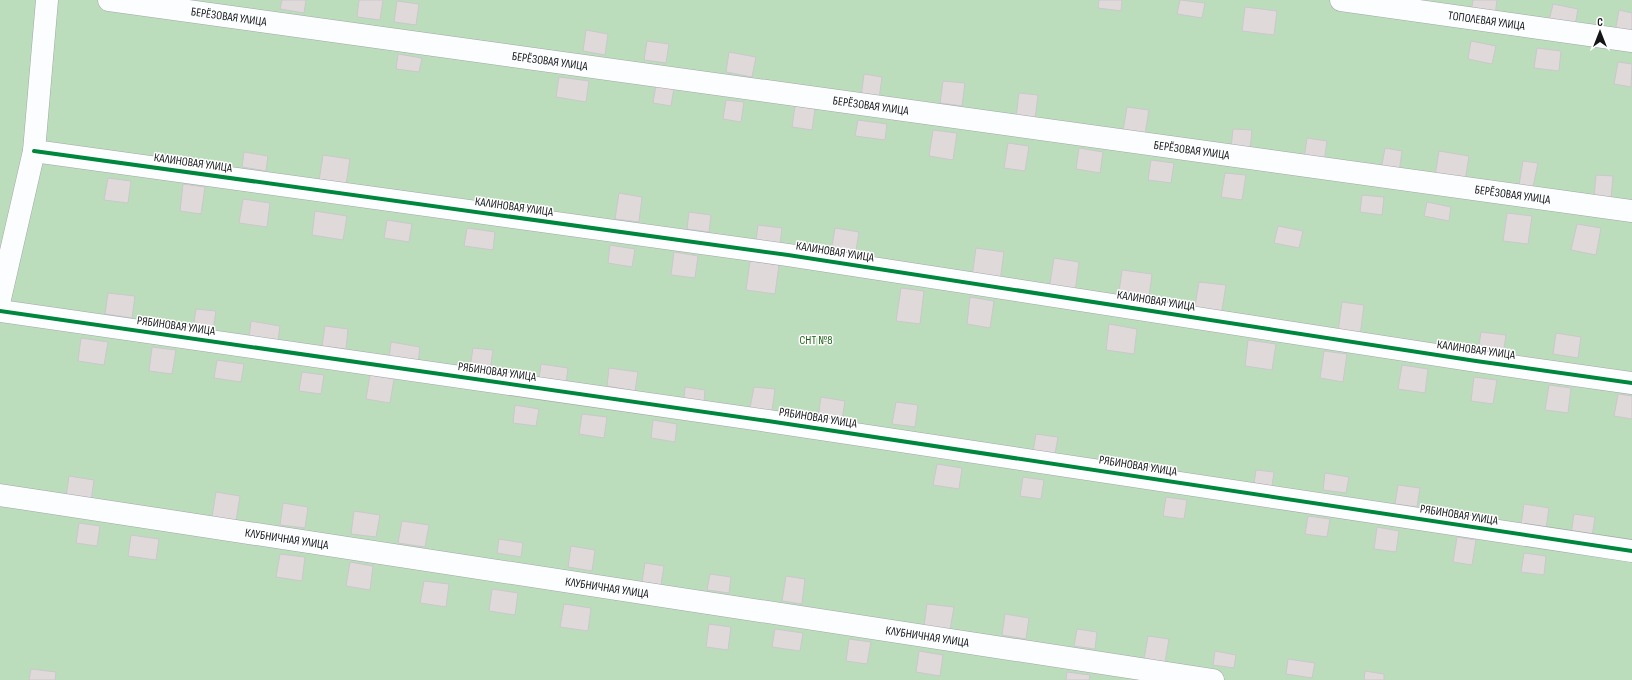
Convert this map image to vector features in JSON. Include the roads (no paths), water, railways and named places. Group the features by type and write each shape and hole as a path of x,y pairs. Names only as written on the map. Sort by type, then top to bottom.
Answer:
{"street":[{"path":"0,299 34,151 47,0"},
{"name":"БЕРЁЗОВАЯ УЛИЦА","path":"109,0 1632,211"},
{"name":"ТОПОЛЕВАЯ УЛИЦА","path":"1341,0 1632,41"},
{"name":"КАЛИНОВАЯ УЛИЦА","path":"34,151 788,255 1476,361 1632,383"},
{"name":"РЯБИНОВАЯ УЛИЦА","path":"0,311 768,421 1632,551"},
{"name":"КЛУБНИЧНАЯ УЛИЦА","path":"0,495 1213,680"}],"park label":[{"name":"СНТ №8","path":"816,340"}]}
